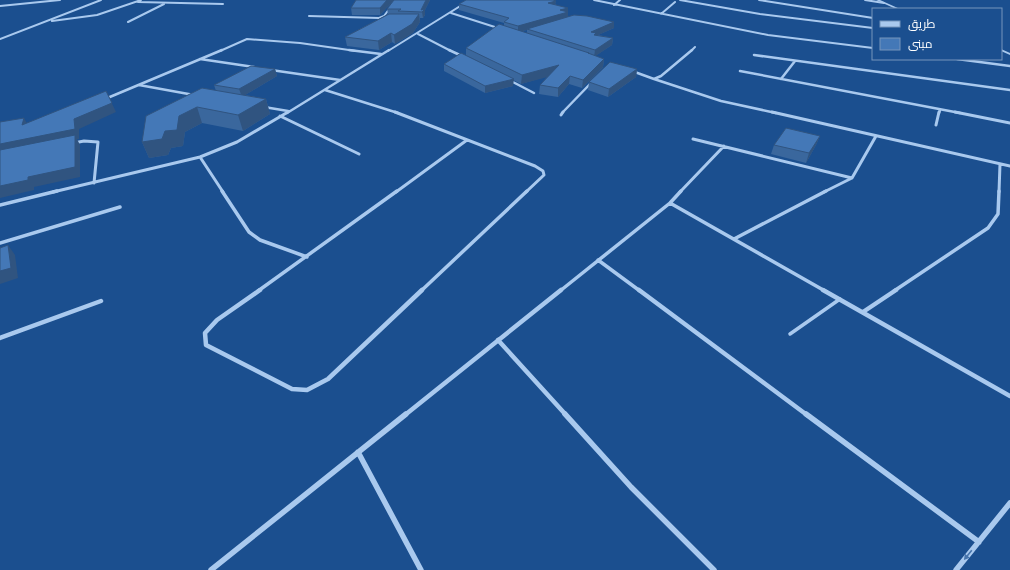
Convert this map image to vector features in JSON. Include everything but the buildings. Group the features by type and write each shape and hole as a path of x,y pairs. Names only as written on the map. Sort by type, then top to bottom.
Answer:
{"street":[{"path":"12,0 15,4"},
{"path":"0,6 60,0"},
{"path":"0,39 101,0"},
{"path":"47,21 101,15 141,0"},
{"path":"372,19 384,16 396,0"},
{"path":"0,205 200,157 219,151 243,139 325,90 382,54 418,34 470,0"},
{"path":"594,0 768,34 872,48"},
{"path":"614,4 620,0"},
{"path":"680,0 760,14 872,28"},
{"path":"759,0 872,18"},
{"path":"865,0 884,3"},
{"path":"877,0 896,8"},
{"path":"135,2 223,4"},
{"path":"661,14 675,2"},
{"path":"128,22 166,3"},
{"path":"0,9 15,4"},
{"path":"451,13 499,29"},
{"path":"309,16 386,19"},
{"path":"418,34 466,58"},
{"path":"103,100 243,40 253,39 382,54"},
{"path":"654,79 661,76 695,47"},
{"path":"754,55 1010,90"},
{"path":"199,59 262,68"},
{"path":"781,79 795,60"},
{"path":"965,60 1010,66"},
{"path":"270,69 340,80"},
{"path":"632,71 721,101 1010,166"},
{"path":"740,72 1010,123"},
{"path":"507,79 534,93"},
{"path":"561,115 593,81"},
{"path":"139,85 198,96"},
{"path":"325,90 353,98 467,140 535,166 543,170 544,175 328,378 307,390 292,389 206,345 205,333 217,320 307,257 467,140"},
{"path":"258,106 289,111"},
{"path":"936,126 940,110"},
{"path":"280,116 358,154"},
{"path":"734,239 852,178 876,136"},
{"path":"693,139 852,178"},
{"path":"69,144 84,141 98,142 94,182"},
{"path":"211,570 670,202 724,146"},
{"path":"200,157 249,232 260,240 307,257"},
{"path":"863,312 988,228 998,214 1000,164"},
{"path":"670,202 1010,396"},
{"path":"0,243 120,207"},
{"path":"598,260 978,542"},
{"path":"0,338 101,301"},
{"path":"498,340 631,487 714,570"},
{"path":"358,452 421,570"},
{"path":"956,570 1010,503"}],"lane":[{"path":"790,334 840,299"}]}
